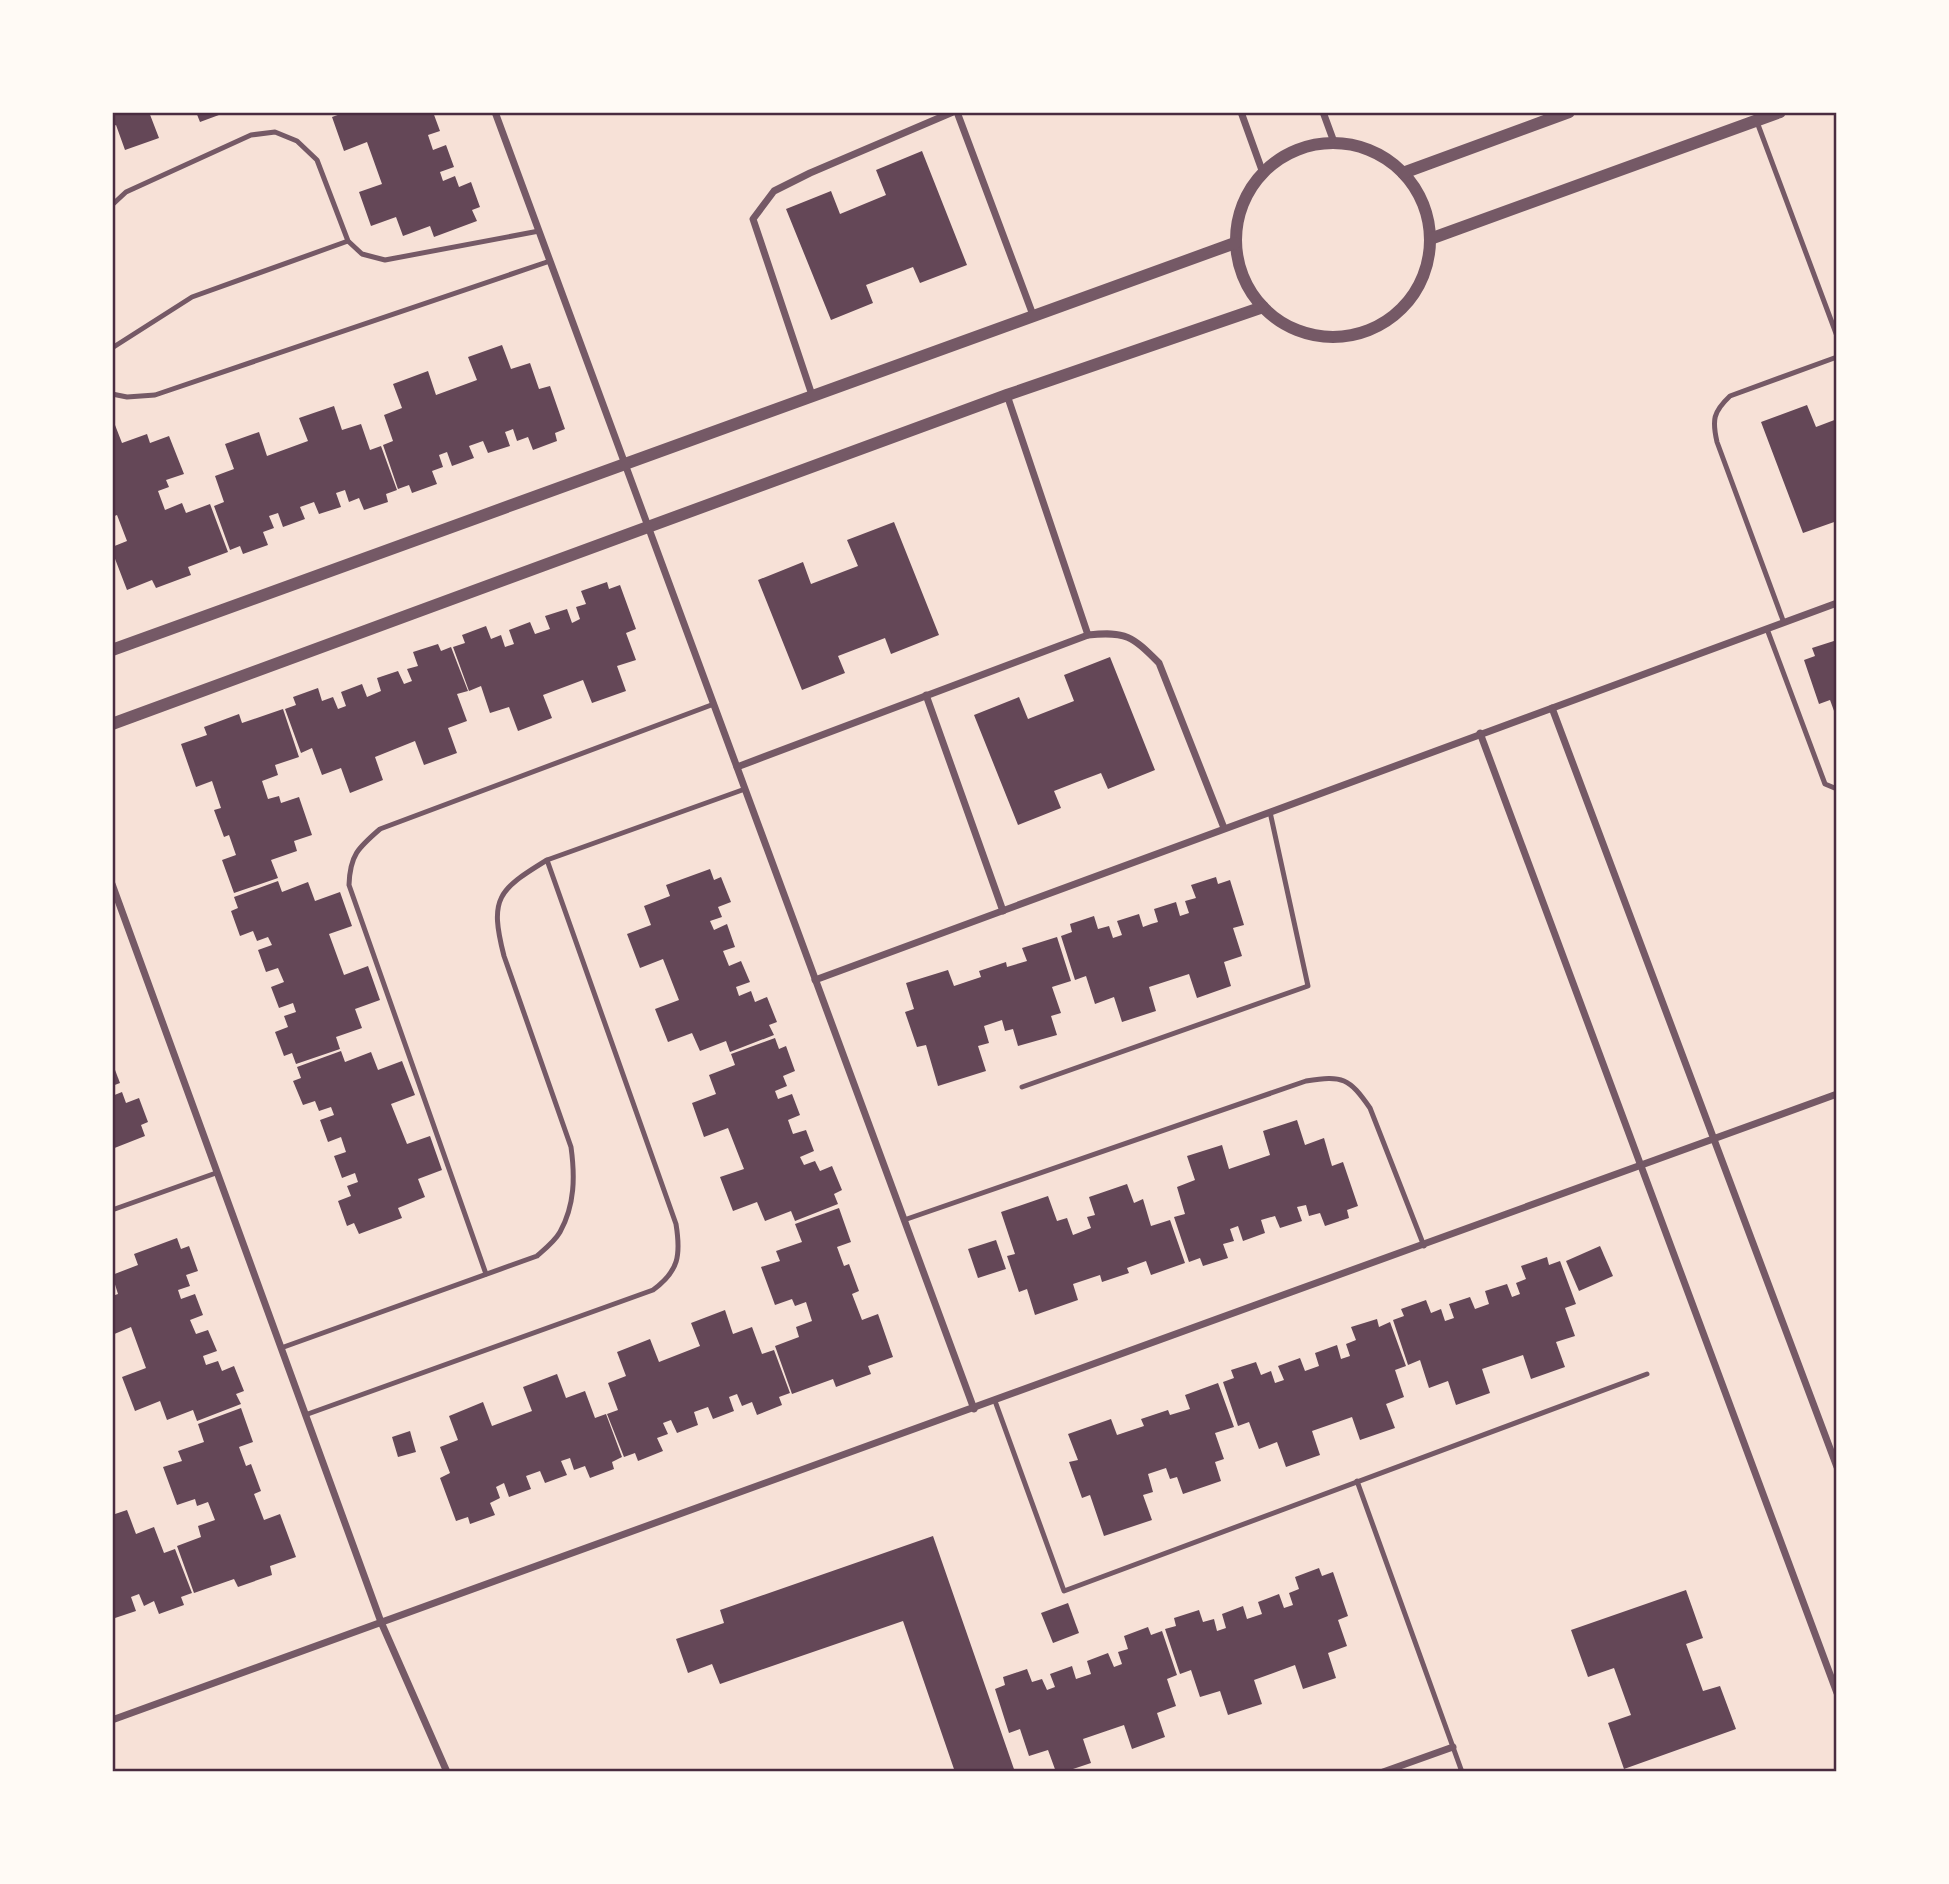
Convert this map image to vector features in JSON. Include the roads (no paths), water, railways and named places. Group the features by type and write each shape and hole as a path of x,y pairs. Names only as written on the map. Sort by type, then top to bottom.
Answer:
{"street":[{"path":"495,112 974,1409"},
{"path":"812,395 753,219 774,191 955,112 1033,315"},
{"path":"1241,112 1263,173"},
{"path":"1323,112 1334,142"},
{"path":"1403,173 1569,112"},
{"path":"1430,239 1780,112"},
{"path":"1334,142 1367,148 1396,165 1418,191 1430,224 1430,257 1418,289 1396,315 1367,332 1337,338 1307,334 1279,321 1263,307 1241,273 1235,243 1240,212 1252,184 1273,162 1301,148 1334,142"},
{"path":"112,650 1235,243"},
{"path":"112,724 1007,395 1263,307"},
{"path":"1007,395 1088,635"},
{"path":"815,980 1837,603"},
{"path":"737,767 1088,635 1116,632 1138,642 1159,663 1224,828"},
{"path":"926,695 1003,911"},
{"path":"1552,708 1837,1467"},
{"path":"1480,733 1837,1693"},
{"path":"112,884 381,1622 447,1772"},
{"path":"112,1720 1837,1094"},
{"path":"1383,1772 1452,1747"}],"lane":[{"path":"1757,120 1837,336"},
{"path":"112,205 126,192 251,135 275,132 297,141 317,160 348,241 362,254 385,260 538,231"},
{"path":"112,348 192,297 348,241"},
{"path":"112,394 127,397 155,395 550,261"},
{"path":"1784,623 1717,442 1713,426 1716,408 1730,396 1837,357"},
{"path":"1767,629 1825,784 1837,789"},
{"path":"486,1274 349,885 350,864 360,846 380,829 714,704"},
{"path":"281,1348 537,1256 559,1234 569,1211 575,1179 571,1147 504,956 496,925 500,897 519,877 547,860 745,789"},
{"path":"1022,1087 1308,986 1270,812"},
{"path":"305,1415 653,1290 666,1281 677,1264 679,1244 676,1224 547,860"},
{"path":"904,1220 1306,1081 1335,1077 1357,1089 1370,1108 1424,1245"},
{"path":"112,1210 216,1173"},
{"path":"995,1401 1064,1591 1647,1374"},
{"path":"1357,1482 1462,1772"}]}
